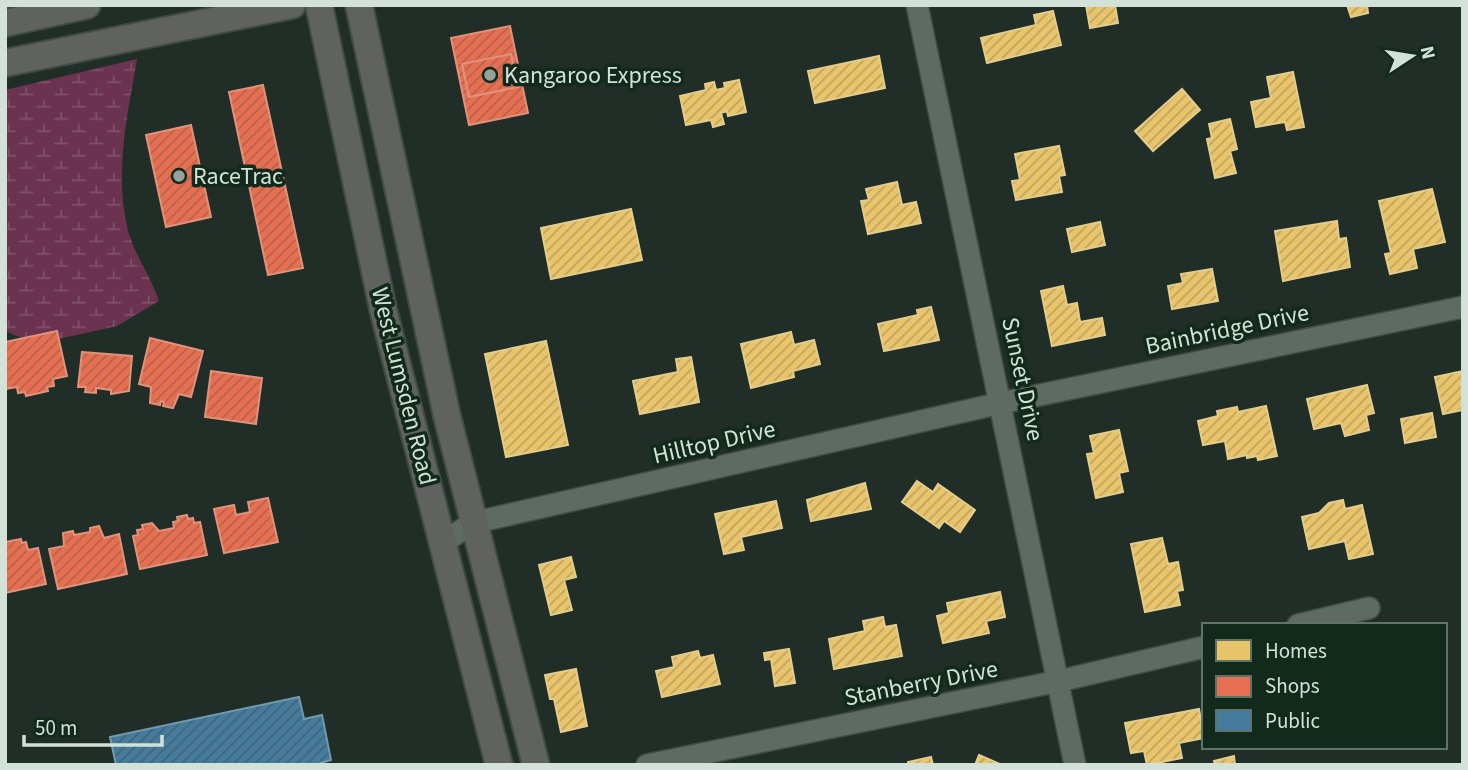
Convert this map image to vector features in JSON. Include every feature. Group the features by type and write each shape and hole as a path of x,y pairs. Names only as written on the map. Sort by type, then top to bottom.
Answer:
{"main road":[{"path":"5,23 87,5"},
{"path":"5,63 292,5"},
{"name":"West Lumsden Road","path":"319,5 383,309 499,765"},
{"name":"West Lumsden Road","path":"359,5 472,523 536,765"}],"street":[{"name":"Sunset Drive","path":"917,5 1075,765"},
{"name":"Bainbridge Drive","path":"1001,403 1463,307"},
{"name":"Hilltop Drive","path":"444,542 472,523 1001,403"},
{"path":"1306,623 1369,608"},
{"name":"Stanberry Drive","path":"647,765 1059,681 1202,647"}],"green space":[{"path":"137,59 124,145 122,188 128,231 159,301 117,326 36,344 5,331 5,90"}],"building: Homes":[{"path":"1086,5 1115,5 1118,23 1090,28"},
{"path":"1347,5 1367,5 1368,13 1351,17"},
{"path":"1053,11 1061,45 987,63 981,38 1036,25 1034,15"},
{"path":"879,56 885,88 815,103 808,71"},
{"path":"1293,72 1304,127 1287,130 1285,122 1256,127 1251,102 1271,98 1267,77"},
{"path":"739,80 746,112 728,116 727,111 721,113 724,124 713,127 711,120 686,125 680,96 706,90 705,84 714,82 716,90 725,88 724,83"},
{"path":"1182,89 1200,110 1153,151 1135,131"},
{"path":"1230,119 1237,149 1230,151 1236,173 1215,178 1207,139 1212,138 1209,124"},
{"path":"1059,146 1065,175 1059,176 1062,192 1016,200 1012,181 1020,180 1015,154"},
{"path":"897,182 902,205 916,202 921,223 868,234 861,201 869,200 866,189"},
{"path":"1432,189 1445,242 1413,249 1417,268 1390,274 1385,254 1391,253 1379,201"},
{"path":"631,209 642,260 551,279 541,228"},
{"path":"1337,221 1339,239 1346,238 1350,267 1283,281 1275,231"},
{"path":"1100,222 1105,245 1072,252 1067,229"},
{"path":"1212,269 1218,301 1172,309 1168,286 1183,283 1181,274"},
{"path":"1063,286 1067,305 1077,303 1080,322 1102,318 1105,335 1052,346 1041,291"},
{"path":"931,307 939,340 884,351 878,324 918,315 917,310"},
{"path":"791,332 794,345 814,340 820,364 793,371 794,377 751,388 741,344"},
{"path":"546,341 568,445 506,457 485,354"},
{"path":"691,357 699,402 640,414 633,381 678,372 676,359"},
{"path":"1463,371 1463,410 1443,414 1435,377"},
{"path":"1367,385 1374,413 1366,415 1369,430 1345,436 1341,423 1314,429 1307,399"},
{"path":"1266,406 1277,456 1258,460 1257,456 1247,458 1247,455 1228,459 1225,441 1203,445 1198,421 1218,416 1217,411 1237,407 1238,412"},
{"path":"1432,413 1436,437 1405,443 1401,419"},
{"path":"1119,430 1128,471 1119,473 1123,492 1096,498 1087,454 1094,453 1090,436"},
{"path":"917,481 933,492 938,484 975,510 960,532 944,521 939,528 902,502"},
{"path":"865,483 871,509 811,521 807,500"},
{"path":"1343,500 1345,509 1362,505 1373,554 1349,559 1345,541 1309,549 1302,517 1319,513 1329,503"},
{"path":"776,501 782,528 741,537 744,550 724,554 715,514"},
{"path":"1162,538 1168,564 1178,562 1183,590 1177,591 1180,605 1145,612 1131,544"},
{"path":"571,557 576,577 564,580 572,610 551,615 539,565"},
{"path":"1000,592 1005,617 986,621 989,633 943,643 937,616 949,613 947,603"},
{"path":"883,617 885,627 896,625 902,656 834,669 829,639 865,631 863,621"},
{"path":"789,649 795,683 775,686 771,659 765,660 764,653"},
{"path":"698,651 700,658 713,655 720,684 662,697 656,671 674,667 672,657"},
{"path":"576,669 587,726 561,732 554,699 550,699 545,675"},
{"path":"1199,709 1202,738 1179,743 1182,758 1147,765 1144,751 1131,753 1125,723"},
{"path":"979,755 1002,765 975,765"},
{"path":"1234,756 1235,765 1215,765 1214,761"},
{"path":"931,757 933,765 908,765 908,762"}],"building: Shops":[{"path":"510,26 528,113 469,125 451,38"},
{"name":"Kangaroo Express","path":"511,54 518,87 469,97 462,64"},
{"name":"RaceTrac","path":"263,85 303,268 268,275 229,92"},
{"name":"RaceTrac","path":"191,125 211,217 166,227 146,135"},
{"path":"57,331 67,376 53,379 54,386 47,387 48,391 26,396 25,392 18,393 17,387 5,389 5,342"},
{"path":"150,338 203,351 191,397 179,394 173,408 163,406 164,402 161,401 160,405 150,403 151,387 139,384"},
{"path":"82,352 132,356 129,391 111,394 111,390 96,388 96,393 85,392 86,387 78,387"},
{"path":"211,371 262,378 256,424 205,417"},
{"path":"268,498 278,542 224,553 214,509 234,505 236,515 250,512 248,502"},
{"path":"187,515 188,519 193,518 194,523 200,522 207,555 140,569 133,536 138,535 137,530 143,529 142,525 152,523 159,531 174,528 173,522 178,521 177,517"},
{"path":"99,526 104,538 119,534 127,574 58,589 49,549 64,546 63,533 73,531 74,535 90,532 90,528"},
{"path":"21,539 22,543 26,542 28,550 38,548 46,584 5,593 5,542"}],"building: Public":[{"path":"299,697 304,719 322,715 331,760 314,765 116,765 110,737"}],"place":[{"name":"Kangaroo Express","path":"490,75"},
{"name":"RaceTrac","path":"179,176"}]}
